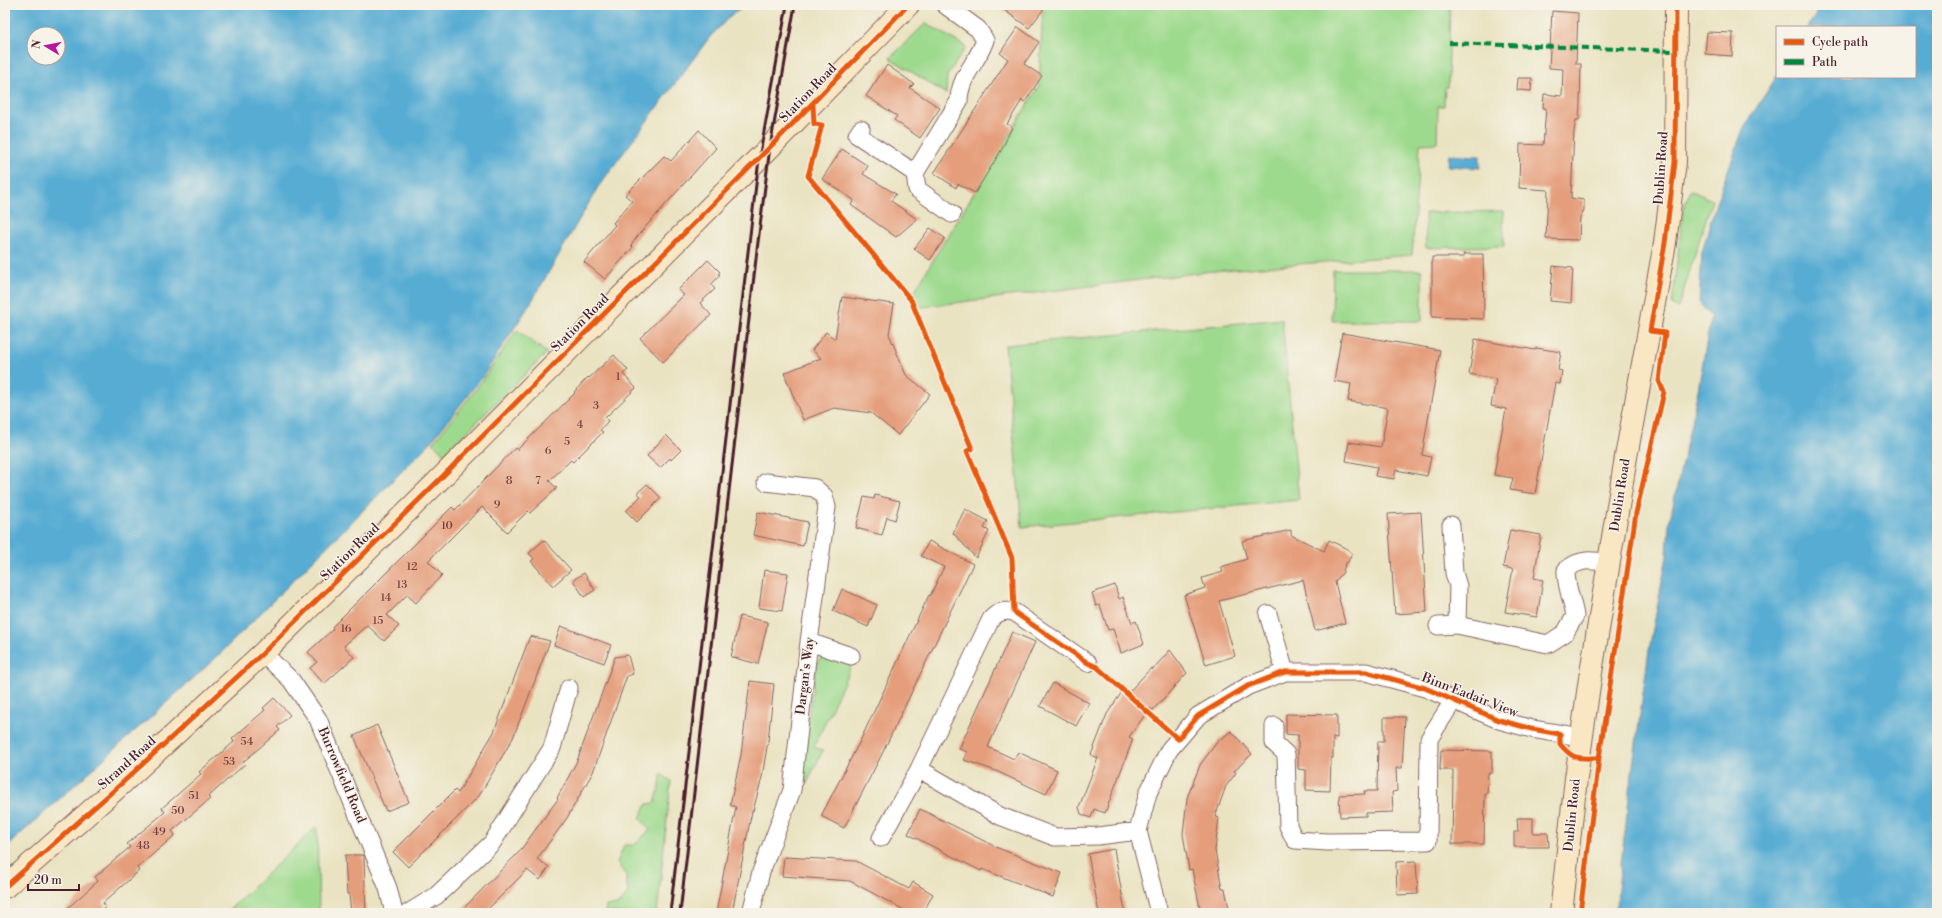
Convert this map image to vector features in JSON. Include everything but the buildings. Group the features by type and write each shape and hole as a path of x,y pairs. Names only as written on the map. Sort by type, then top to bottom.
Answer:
{"main road":[{"name":"Station Road","path":"263,652 452,468 589,331 908,5"},
{"name":"Dublin Road","path":"1561,913 1581,737 1626,457 1665,243 1669,213 1675,162 1676,5"},
{"name":"Strand Road","path":"5,887 121,784 263,652"}],"street":[{"path":"945,5 978,29 985,40 982,48 962,81 959,90 959,101 915,173 917,189 952,214"},
{"path":"861,129 857,135 915,173"},
{"name":"Dargan's Way","path":"751,913 761,872 792,790 809,642 827,507 824,496 815,488 766,482"},
{"path":"1451,525 1454,573 1458,586 1457,625"},
{"path":"1438,626 1457,625 1548,644 1565,633 1575,616 1572,595 1566,579 1566,570 1573,564 1587,560 1610,563"},
{"path":"881,838 919,770 991,619 998,613 1005,610 1014,612 1088,663"},
{"path":"1268,614 1285,672"},
{"path":"809,642 851,656"},
{"name":"Burrowfield Road","path":"263,652 291,680 318,719 385,881 394,913"},
{"name":"Binn Eadair View","path":"1159,913 1138,831 1148,793 1169,750 1198,716 1248,686 1285,672 1366,672 1425,688 1499,720 1532,729 1581,737"},
{"path":"408,913 436,896 492,843 552,748 569,688"},
{"path":"1274,726 1274,743 1286,754 1288,826 1295,840 1328,842 1428,841 1429,739 1453,701"},
{"path":"919,770 1000,816 1055,837 1098,836 1138,831"}],"green space":[{"path":"1043,5 1450,5 1448,87 1445,87 1444,106 1438,106 1437,143 1420,144 1412,255 1212,271 922,307 912,295 1039,86"},
{"path":"926,23 966,47 947,76 946,94 890,58"},
{"path":"1690,190 1712,200 1678,308 1672,304 1683,211"},
{"path":"1503,211 1504,246 1426,248 1425,213"},
{"path":"1333,270 1422,270 1422,321 1332,321"},
{"path":"1282,319 1299,500 1022,527 1005,345"},
{"path":"517,330 547,353 444,454 433,443 477,388"},
{"path":"834,654 854,660 814,747 823,750 806,785 801,760 817,663 822,657"},
{"path":"661,774 671,781 657,913 605,913 606,906 618,905 628,893 626,875 617,863 624,845 634,845 650,830 640,818 647,804 655,803 660,786"},
{"path":"317,826 319,913 226,913"}],"water":[{"path":"5,5 748,5 731,15 709,38 598,187 532,301 483,376 431,442 218,656 5,848"},
{"path":"1822,5 1937,5 1937,913 1615,913 1634,758 1649,650 1667,556 1669,524 1698,390 1711,317 1699,302 1702,252 1716,203 1744,127 1776,78 1916,78 1916,26 1809,26"},
{"path":"1449,155 1480,156 1480,168 1448,166"}],"railway":[{"path":"670,913 759,159 787,5"},
{"path":"680,913 770,147 795,5"}],"marked path":[{"path":"1449,43 1675,51"}],"cycle path":[{"path":"5,887 121,784 263,653 437,482 770,147 908,5"},
{"path":"1580,913 1599,758 1636,513 1664,392 1659,381 1665,333 1650,331 1665,243 1675,162 1676,5"},
{"path":"813,104 814,124 822,125 808,176 911,300 972,449 967,451 1012,558 1014,612 1088,663 1097,667 1178,739 1198,716 1248,686 1285,672 1366,672 1425,688 1499,720 1532,729 1560,734 1560,744 1573,756 1581,758 1599,758"}]}
